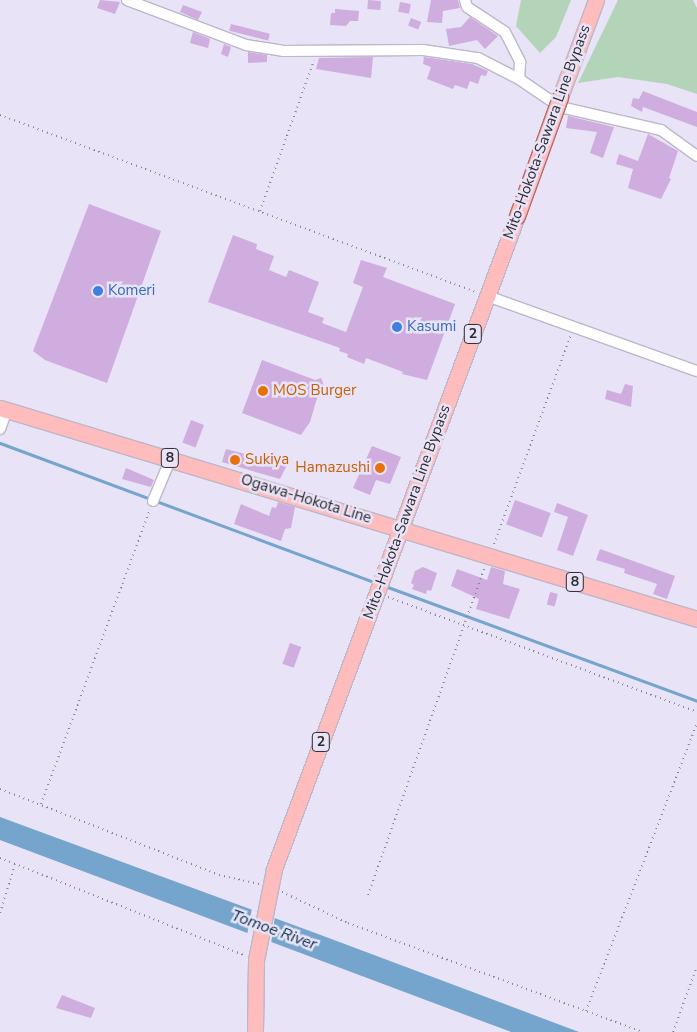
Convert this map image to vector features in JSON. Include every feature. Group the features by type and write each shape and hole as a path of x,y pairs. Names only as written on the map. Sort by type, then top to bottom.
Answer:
{"main road":[{"name":"Mito-Hokota-Sawara Line Bypass","path":"255,1032 257,956 269,889 596,0"},
{"name":"Ogawa-Hokota Line","path":"3,409 697,619"}],"street":[{"path":"127,0 246,45 283,51 448,52 478,58 519,79 560,107 661,130 697,156"},
{"path":"465,0 467,8 504,32 520,62 519,79"},
{"path":"487,296 697,371"},
{"path":"0,428 3,409"},
{"path":"154,499 170,458"}],"path":[{"path":"260,211 316,52"},
{"path":"0,115 487,296"},
{"path":"368,895 574,326"},
{"path":"40,804 154,499"},
{"path":"379,586 464,626 697,712"},
{"path":"586,1011 697,724"},
{"path":"0,790 219,875 269,889 348,923 644,1032"},
{"path":"0,858 257,956"},
{"path":"0,913 15,864"},
{"path":"673,1032 697,966"}],"green space":[{"path":"521,0 571,0 556,37 540,53 516,26"},
{"path":"618,0 693,0 697,8 697,94 667,84 618,77 578,83"}],"water":[{"name":"Tomoe River","path":"0,817 579,1032 511,1032 0,840"}],"pier":[{"path":"252,908 275,916 271,944 247,935"}],"building":[{"path":"100,0 120,2 115,14 97,8"},
{"path":"368,0 381,1 380,10 367,9"},
{"path":"431,0 458,0 460,8 443,11 442,23 427,22"},
{"path":"400,2 411,4 409,14 398,12"},
{"path":"183,5 202,12 198,20 180,12"},
{"path":"335,9 359,11 358,21 350,21 346,26 330,25 331,13 335,13"},
{"path":"470,17 498,36 485,49 477,40 449,46 446,29 461,27"},
{"path":"411,18 421,22 418,30 408,25"},
{"path":"231,24 270,34 268,40 229,31"},
{"path":"193,32 210,39 208,48 190,43"},
{"path":"224,44 231,47 228,57 221,54"},
{"path":"248,52 267,55 267,62 248,63"},
{"path":"373,57 371,78 316,69 319,58"},
{"path":"424,57 472,64 488,71 486,76 481,75 478,84 470,81 467,89 455,85 453,89 427,79 431,67 423,64"},
{"path":"643,91 697,112 697,127 643,107 642,112 631,106 633,98 639,99"},
{"path":"568,116 614,127 603,158 590,153 597,132 566,128"},
{"path":"648,134 678,151 669,178 671,179 661,199 628,188 633,169 616,164 619,154 638,161"},
{"name":"Komeri","path":"89,204 161,231 107,383 45,360 33,351"},
{"path":"233,235 257,244 256,249 274,256 269,270 286,277 289,270 319,282 308,312 324,318 322,323 346,332 363,287 353,283 361,260 387,268 383,277 455,304 427,380 402,374 403,372 366,358 364,364 347,357 348,354 339,351 340,348 208,302"},
{"path":"262,360 315,380 321,378 324,386 320,388 310,422 301,435 242,413"},
{"path":"625,384 633,386 631,407 605,399 607,390 621,394"},
{"path":"191,420 204,425 195,447 182,442"},
{"name":"Hamazushi","path":"372,446 401,457 390,484 376,480 370,495 353,488"},
{"path":"226,449 261,458 263,453 288,463 280,479 222,462"},
{"path":"126,468 154,480 151,487 122,479"},
{"path":"515,500 551,513 542,537 506,524"},
{"path":"278,502 295,507 291,528 285,529 281,541 234,524 241,504 269,516 272,507 276,508"},
{"path":"557,503 588,515 573,556 557,550 568,517 554,512"},
{"path":"600,549 675,576 667,599 653,594 657,584 624,573 625,569 596,560"},
{"path":"423,567 437,573 431,591 427,590 426,594 412,589 414,585 411,583 415,571"},
{"path":"491,567 505,571 503,584 520,589 509,619 476,609 479,599 451,586 457,569 487,580"},
{"path":"550,592 558,594 555,607 547,605"},
{"path":"290,643 301,647 294,668 282,664"},
{"path":"62,995 95,1008 91,1018 56,1008"}],"waterway":[{"path":"0,443 377,583"},
{"path":"385,586 697,701"}],"place":[{"name":"Komeri","path":"98,291"},
{"name":"Kasumi","path":"397,327"},
{"name":"MOS Burger","path":"263,391"},
{"name":"Sukiya","path":"235,460"},
{"name":"Hamazushi","path":"380,468"}]}
